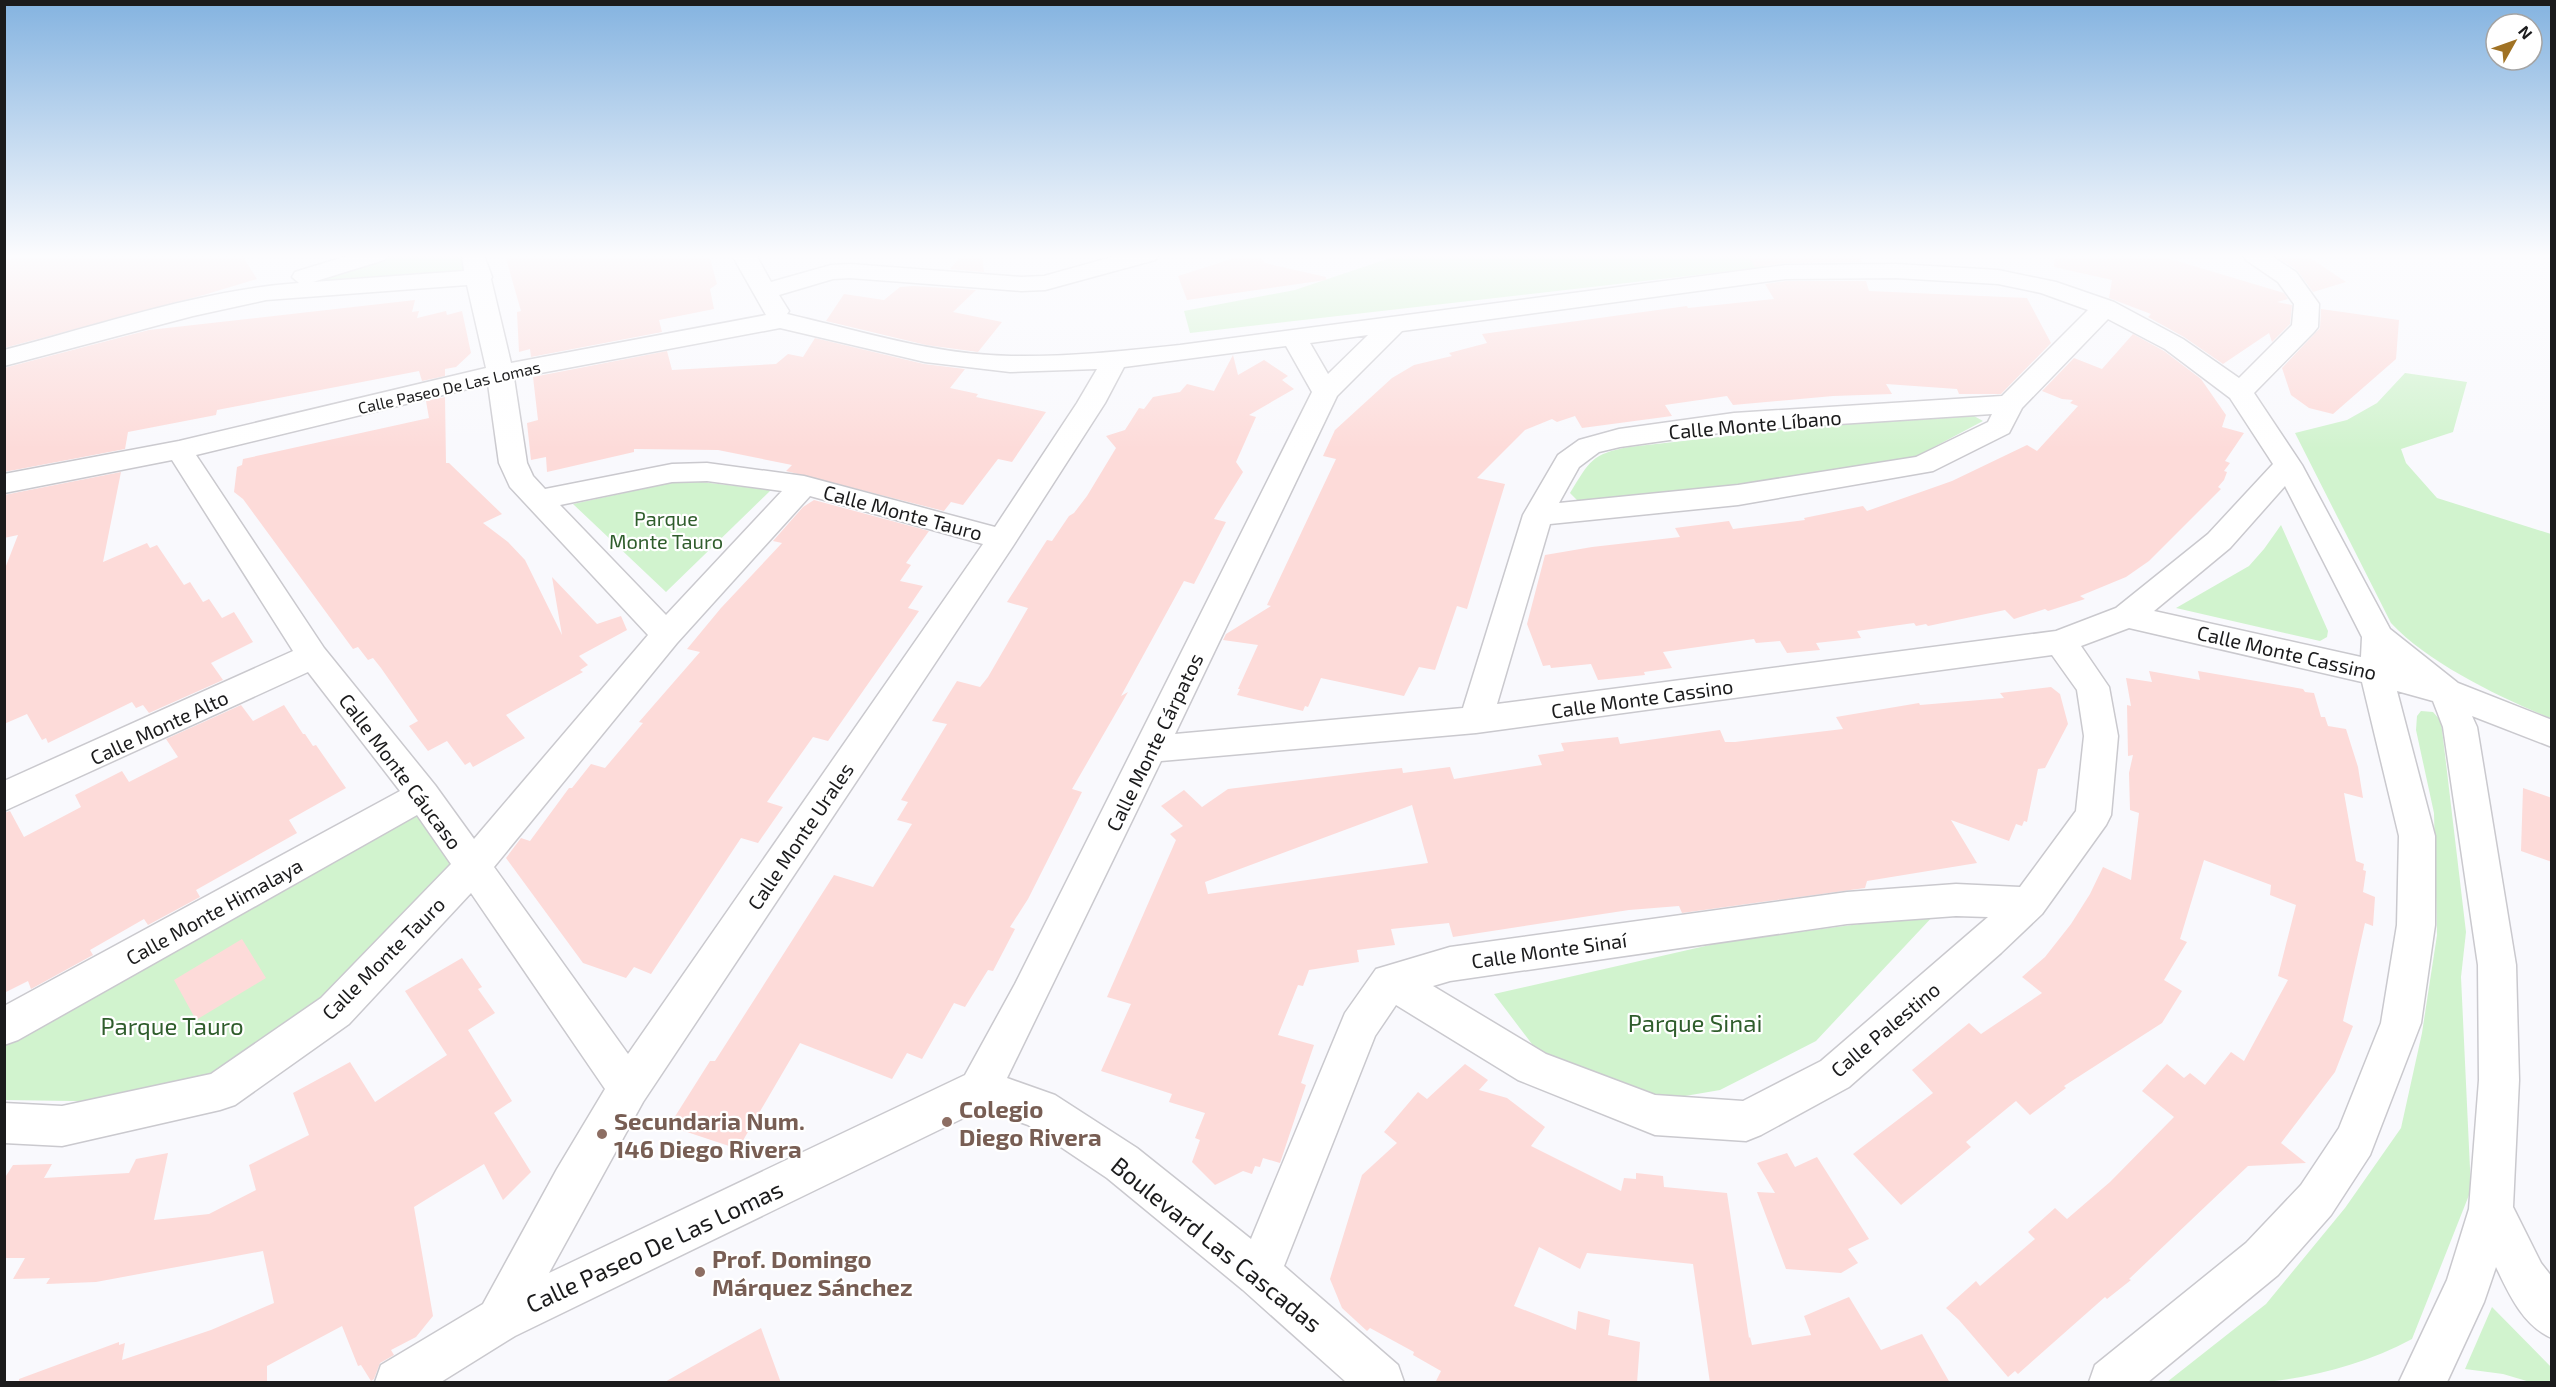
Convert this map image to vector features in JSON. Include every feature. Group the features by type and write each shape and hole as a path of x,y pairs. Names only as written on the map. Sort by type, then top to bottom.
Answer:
{"street":[{"path":"4,358 149,320"},
{"path":"488,320 500,373 513,463 520,480 666,635"},
{"name":"Calle Paseo De Las Lomas","path":"4,484 179,450 500,373 780,320 925,354 1010,364 1115,360 1422,320"},
{"path":"1538,515 1738,495 1923,465 1999,427 2010,404 2093,320"},
{"name":"Calle Paseo De Las Lomas","path":"2129,320 2174,344 2240,392"},
{"path":"2112,1383 2262,1258 2316,1200 2355,1141 2401,1023 2416,925 2417,836 2377,655 2288,465 2240,392 2306,327 2306,320"},
{"name":"Calle Monte Cárpatos","path":"980,1089 1029,996 1325,392 1395,324"},
{"path":"1294,337 1325,392"},
{"name":"Calle Monte Urales","path":"499,1320 572,1185 628,1088 1002,539 1091,403 1115,360"},
{"name":"Calle Monte Líbano","path":"1476,720 1538,515 1568,461 1589,446 1619,438 1734,422 2010,404"},
{"name":"Calle Monte Cáucaso","path":"179,450 313,656 423,795 628,1088"},
{"name":"Calle Monte Cassino","path":"1151,749 1476,720 2060,642 2127,616 2219,541 2288,465"},
{"name":"Calle Monte Tauro","path":"537,500 688,471 804,485 1002,539"},
{"name":"Calle Monte Tauro","path":"4,1123 62,1126 220,1091 335,1011 473,866 666,635 804,485"},
{"name":"Calle Monte Cassino","path":"2127,616 2377,655"},
{"name":"Calle Palestino","path":"1390,981 1532,1067 1655,1115 1746,1121 1835,1074 2029,903 2093,815 2101,736 2093,687 2060,642"},
{"path":"2377,655 2446,692 2552,734"},
{"name":"Calle Monte Alto","path":"4,797 313,656"},
{"path":"2423,1383 2468,1286 2491,1209 2499,1080 2497,965 2460,727 2446,692"},
{"name":"Calle Monte Himalaya","path":"4,1028 423,795"},
{"name":"Calle Monte Sinaí","path":"1390,981 1450,964 1847,908 1956,900 2029,903"},
{"path":"1259,1274 1359,1026 1390,981"},
{"name":"Calle Paseo De Las Lomas","path":"398,1383 499,1320 980,1089"},
{"name":"Boulevard Las Cascadas","path":"980,1089 1040,1108 1122,1163 1259,1274 1381,1383"},
{"path":"2491,1209 2525,1279 2552,1315"}],"green space":[{"path":"1186,320 1306,320 1190,333"},
{"path":"2405,373 2467,382 2453,432 2401,449 2406,463 2437,498 2551,534 2552,714 2550,718 2465,678 2424,652 2391,623 2295,433 2347,420 2377,403"},
{"path":"1974,416 1983,421 1917,456 1734,488 1590,503 1577,500 1570,493 1587,466 1599,456 1629,447 1828,425"},
{"name":"Parque Monte Tauro","path":"684,480 771,490 666,592 573,504"},
{"path":"2281,525 2328,631 2327,637 2320,641 2176,608 2249,566"},
{"path":"2421,711 2433,712 2441,721 2466,932 2461,977 2471,1190 2412,1339 2359,1362 2303,1377 2241,1384 2167,1382 2266,1304 2345,1208 2401,1128 2422,1033 2437,935 2434,813 2416,730 2417,716"},
{"name":"Parque Tauro","path":"423,812 459,865 388,957 196,1092 139,1102 5,1100 5,1037 200,929"},
{"name":"Parque Sinai","path":"1935,914 1816,1041 1720,1090 1656,1101 1544,1060 1494,994 1723,942"},
{"path":"2492,1307 2551,1367 2551,1382 2530,1382 2503,1374 2465,1369"}],"building":[{"path":"4,320 110,320 4,348"},
{"path":"240,320 464,320 471,353 456,367 445,369 445,376 422,381 419,371 217,410 216,415 128,432 125,449 4,472 4,368 149,330"},
{"path":"517,320 660,320 662,332 531,357 530,349 519,352"},
{"path":"991,320 1002,322 978,352 926,345 826,321"},
{"path":"1587,320 2039,320 2051,343 2001,394 1959,394 1957,389 1886,384 1892,394 1833,396 1733,405 1727,396 1665,405 1672,416 1582,428 1575,416 1557,422 1552,419 1525,430 1477,478 1505,484 1467,609 1457,606 1435,670 1419,667 1404,696 1321,678 1308,707 1305,706 1303,711 1237,695 1258,645 1223,640 1226,634 1271,606 1267,605 1336,459 1323,456 1335,430 1392,378 1414,365 1452,356 1449,353 1487,343 1482,334"},
{"path":"2153,320 2290,320 2290,324 2272,342 2269,333 2223,364 2184,337"},
{"path":"2320,320 2399,320 2396,359 2333,414 2309,408 2291,395 2282,368 2320,328"},
{"path":"2133,334 2164,351 2201,379 2226,415 2222,427 2244,433 2225,461 2230,463 2224,471 2227,472 2224,480 2218,487 2221,489 2149,561 2126,577 2080,596 2085,599 2048,611 2045,609 2014,619 2005,610 1928,626 1926,624 1916,626 1914,623 1857,631 1861,638 1816,643 1820,650 1787,653 1780,641 1756,643 1754,639 1663,652 1672,668 1644,672 1645,675 1598,680 1591,664 1551,668 1550,665 1543,666 1527,624 1545,555 1680,537 1675,528 1729,521 1733,529 1805,520 1804,518 1863,506 1867,511 1952,481 2027,445 2037,451 2078,406 2070,403 2073,400 2062,399 2042,391 2074,358 2102,369"},
{"path":"815,338 924,364 965,369 950,388 978,394 976,397 1046,412 1012,462 998,459 963,505 951,502 944,511 786,471 792,465 718,450 634,449 634,452 547,472 546,457 531,460 527,423 538,420 533,377 667,351 672,370 776,364 788,354 803,357"},
{"path":"1233,355 1238,375 1264,360 1288,376 1282,380 1294,389 1249,415 1256,417 1236,462 1243,472 1214,519 1226,522 1194,584 1184,581 1121,696 1128,692 1072,789 1082,792 1028,899 1010,927 1015,929 993,971 988,970 965,1007 954,1003 922,1059 907,1053 892,1079 800,1043 738,1149 669,1126 710,1061 715,1061 834,875 873,887 912,824 897,820 908,802 901,800 947,724 932,721 957,681 980,687 988,677 1028,608 1007,602 1047,540 1052,541 1069,516 1087,496 1116,448 1106,436 1125,430 1139,408 1144,409 1153,397 1180,392 1187,384 1214,391"},
{"path":"445,397 446,463 449,463 502,514 483,523 508,542 525,560 562,635 552,577 597,624 621,616 627,630 579,656 588,665 580,670 583,672 506,715 525,738 473,767 470,762 465,765 447,741 428,751 409,726 418,721 381,668 373,658 368,660 358,647 353,649 243,499 234,492 237,467 242,465 243,459 429,418 426,401"},
{"path":"121,472 103,562 147,543 150,548 157,545 184,585 190,582 203,602 209,599 222,618 234,612 253,642 211,663 223,680 149,713 143,705 136,708 132,702 48,743 46,738 42,740 27,714 4,724 4,571 18,535 4,538 4,495"},
{"path":"814,500 929,531 906,563 911,565 900,581 923,586 908,608 919,611 828,741 813,737 767,802 783,807 758,843 741,838 651,974 634,967 626,978 583,963 506,858 521,838 530,841 569,788 572,788 591,764 605,768 643,723 639,722 700,652 687,649 721,608 782,543 773,541 803,507"},
{"path":"2149,671 2200,680 2198,671 2303,689 2305,692 2314,693 2321,717 2325,717 2328,726 2346,729 2358,767 2363,798 2344,793 2356,861 2364,864 2363,870 2366,871 2363,892 2375,897 2373,926 2365,923 2343,1021 2353,1026 2335,1072 2281,1143 2306,1163 2248,1166 2129,1279 2131,1280 2107,1299 2105,1297 2018,1374 2015,1371 2008,1377 1946,1308 1976,1281 1980,1286 2035,1239 2028,1232 2055,1208 2067,1219 2110,1182 2174,1117 2142,1091 2167,1064 2184,1078 2190,1073 2205,1085 2231,1052 2244,1061 2288,980 2278,976 2296,905 2270,895 2271,885 2204,860 2180,939 2187,942 2164,980 2182,991 2162,1023 2064,1086 2066,1088 2030,1115 2016,1101 1966,1142 1971,1147 1901,1205 1853,1154 1933,1093 1912,1070 1969,1023 1981,1034 2042,993 2022,977 2045,957 2071,924 2090,894 2103,867 2131,880 2139,813 2130,810 2129,773 2133,755 2128,756 2127,705 2131,706 2126,678 2152,682"},
{"path":"2051,687 2060,694 2068,724 2045,768 2038,769 2027,822 2024,821 2022,826 2016,824 2009,841 1951,820 1977,863 1867,881 1865,888 1682,913 1679,906 1629,910 1453,937 1449,923 1391,929 1395,945 1357,950 1359,962 1309,970 1303,986 1298,985 1278,1035 1314,1045 1301,1083 1306,1085 1280,1163 1263,1158 1260,1167 1255,1166 1252,1174 1243,1171 1215,1185 1192,1162 1200,1140 1195,1138 1205,1113 1169,1102 1172,1094 1101,1071 1131,1004 1107,997 1176,840 1170,834 1183,826 1161,806 1184,790 1202,807 1228,789 1402,768 1403,773 1450,767 1454,779 1542,765 1538,755 1564,751 1561,743 1618,737 1620,744 1720,730 1725,742 1735,742 1843,729 1836,717 1919,703 1920,705 2004,698 2000,693","holes":["1412,805 1428,863 1208,894 1205,882"]},
{"path":"241,705 253,721 284,705 303,734 313,746 316,745 346,788 289,820 297,833 196,890 200,897 148,925 144,919 90,950 93,955 31,989 28,981 4,993 4,813 10,811 24,837 81,807 75,795 122,771 129,782 178,757 166,739"},
{"path":"2523,788 2552,798 2552,862 2521,851"},
{"path":"242,939 266,978 196,1020 174,980"},
{"path":"462,958 482,987 478,989 495,1013 468,1030 512,1101 494,1113 531,1172 503,1200 484,1164 414,1207 433,1316 416,1337 391,1350 394,1355 380,1363 374,1379 371,1381 361,1365 358,1366 342,1326 267,1366 267,1383 19,1383 19,1379 119,1342 119,1345 125,1343 122,1360 211,1330 274,1303 263,1251 96,1282 46,1284 50,1278 13,1279 25,1258 4,1258 4,1179 13,1165 52,1164 44,1178 129,1173 136,1159 168,1153 154,1220 209,1214 256,1190 249,1165 309,1135 293,1093 350,1062 375,1102 447,1055 405,991"},
{"path":"1465,1064 1488,1080 1479,1090 1507,1098 1545,1127 1531,1146 1621,1191 1624,1178 1636,1179 1636,1173 1663,1176 1664,1187 1727,1193 1749,1338 1752,1345 1811,1335 1804,1316 1849,1297 1881,1350 1922,1334 1950,1383 1710,1383 1693,1264 1587,1253 1580,1269 1539,1247 1514,1306 1576,1330 1578,1311 1610,1320 1608,1335 1640,1342 1637,1383 1435,1383 1441,1371 1413,1355 1414,1352 1370,1328 1367,1331 1342,1308 1330,1279 1362,1175 1397,1143 1384,1132 1418,1092 1427,1099"},
{"path":"1787,1153 1795,1167 1817,1157 1869,1239 1848,1249 1858,1263 1841,1273 1786,1269 1757,1192 1775,1193 1757,1163"},
{"path":"761,1328 781,1383 663,1383 732,1344"}],"place":[{"name":"Colegio Diego Rivera","path":"947,1122"},
{"name":"Secundaria Num. 146 Diego Rivera","path":"602,1134"},
{"name":"Prof. Domingo Márquez Sánchez","path":"700,1272"}]}
